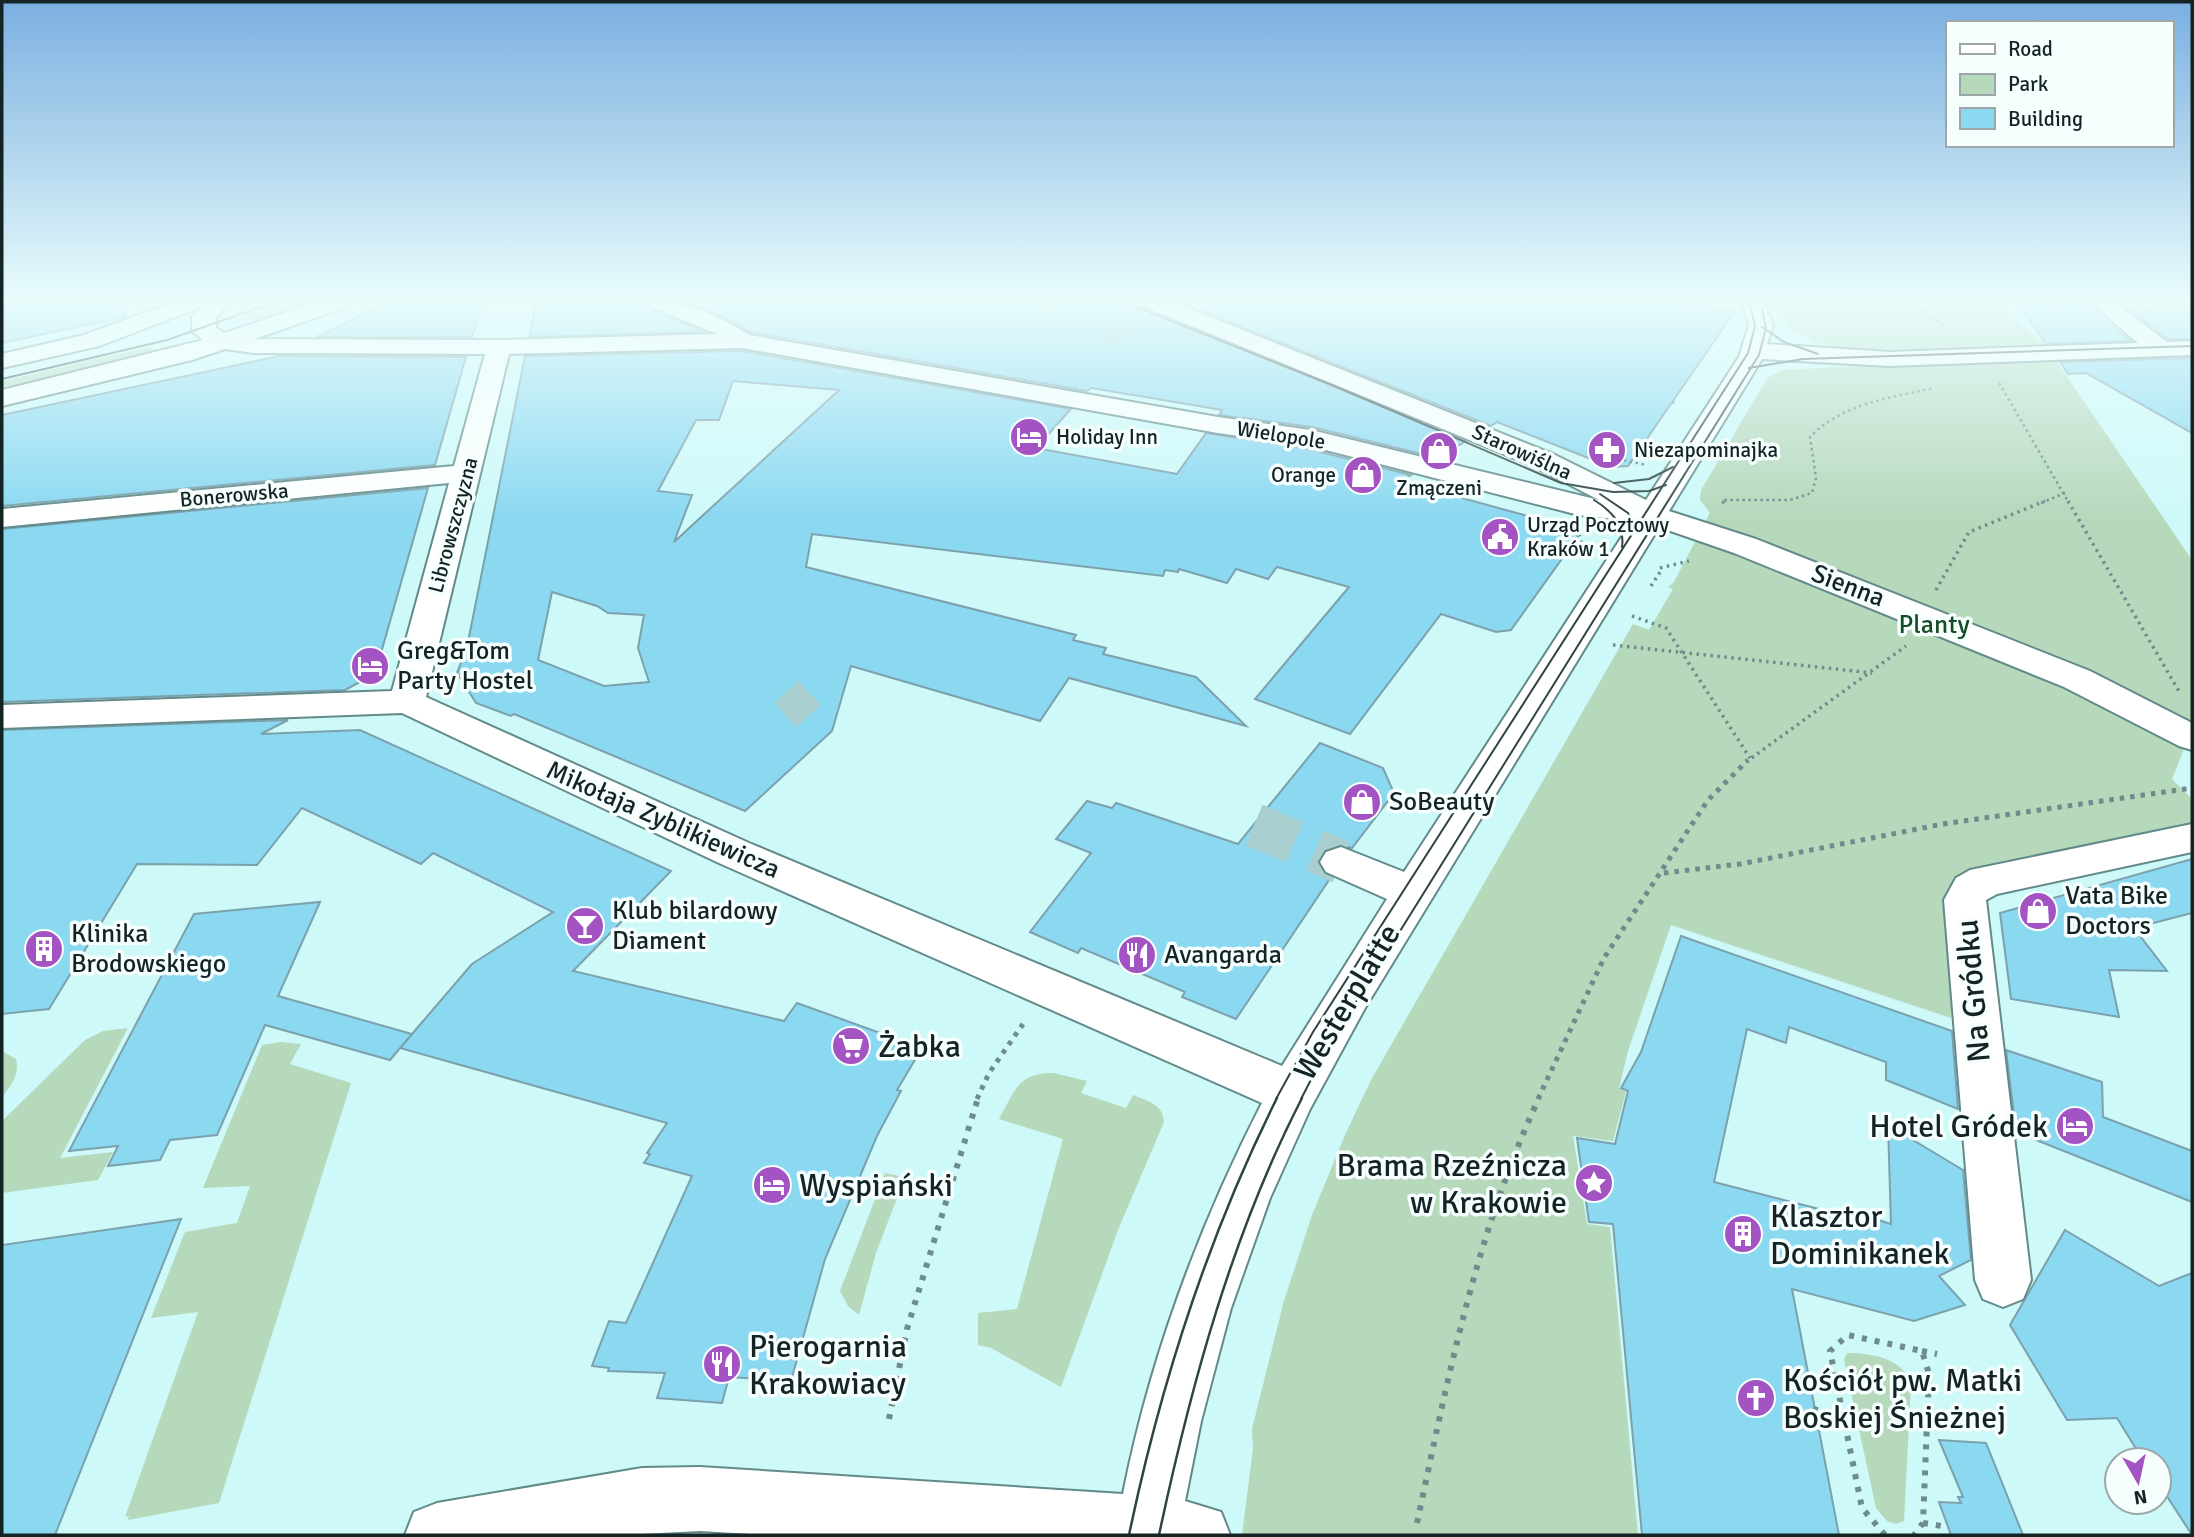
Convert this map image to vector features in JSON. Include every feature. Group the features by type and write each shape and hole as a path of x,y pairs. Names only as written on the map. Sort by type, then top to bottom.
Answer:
{"street":[{"path":"2,398 106,375"},
{"name":"Librowszczyzna","path":"407,702 492,375"},
{"name":"Wielopole","path":"933,375 1218,425 1297,435 1579,506 1651,515"},
{"name":"Starowiślna","path":"1333,375 1532,455 1651,515"},
{"name":"Westerplatte","path":"1165,1533 1164,1444 1194,1336 1227,1240 1293,1094 1349,995 1739,375"},
{"name":"Bonerowska","path":"2,518 466,473"},
{"name":"Sienna","path":"1651,515 1758,551 2077,679 2192,738"},
{"name":"Mikołaja Zyblikiewicza","path":"2,717 407,702 734,853 1214,1057 1293,1094"},
{"name":"Na Gródku","path":"2003,1280 1965,900 1971,889 1985,880 2192,838"},
{"path":"1341,862 1413,893"},
{"path":"437,1535 642,1500 700,1499 1165,1533"}],"path":[{"path":"1992,375 2065,493 2183,699"},
{"path":"1722,500 1790,500 1812,493 1816,478 1810,437 1820,424 1848,411 1940,386"},
{"path":"1672,402 1678,403"},
{"path":"1642,445 1648,446"},
{"path":"1639,450 1645,452"},
{"path":"1635,455 1641,456"},
{"path":"1618,459 1650,466"},
{"path":"1931,599 1969,532 2065,493"},
{"path":"1632,615 1666,628 1685,653 1750,758"},
{"path":"1418,1523 1457,1336 1485,1237 1530,1117 1604,958 1663,873 1708,800 1750,758 1873,673 1913,640"},
{"path":"1613,645 1873,673"},
{"path":"1663,873 1740,864 1943,824 2192,788"},
{"path":"889,1419 907,1329 973,1109 989,1073 1023,1024"},
{"path":"1885,1535 1862,1508 1830,1351 1848,1335 1937,1354"},
{"path":"1914,1535 1923,1523 1929,1374 1922,1351"},
{"path":"1813,1409 1844,1416"},
{"path":"1923,1523 1948,1527"}],"green space":[{"path":"29,375 59,375 2,387 2,381"},
{"name":"Planty","path":"1773,375 2066,375 2192,560 2192,729 2172,779 2192,799 2192,832 1967,877 1950,899 1951,1018 1671,925 1628,1051 1619,1088 1626,1092 1613,1141 1573,1136 1587,1224 1610,1227 1638,1535 1242,1535 1253,1448 1252,1429 1284,1301 1312,1215 1345,1135 1371,1080 1633,624 1649,630 1673,589 1668,587 1674,582 1710,513 1700,500 1701,490 1768,377"},
{"path":"128,1028 60,1158 113,1152 98,1180 2,1193 2,1121 85,1040 103,1031"},
{"path":"281,1042 301,1044 290,1064 351,1083 219,1503 128,1520 129,1516 125,1517 198,1312 151,1318 185,1232 237,1223 250,1186 203,1188 262,1045"},
{"path":"2,1051 16,1059 17,1070 9,1089 2,1097"},
{"path":"1054,1073 1087,1081 1081,1093 1126,1108 1133,1095 1149,1101 1161,1111 1164,1122 1118,1230 1061,1387 991,1348 978,1345 978,1313 1017,1309 1063,1139 999,1119 1014,1092 1025,1080 1032,1076"},
{"path":"885,1173 905,1177 876,1253 859,1315 848,1306 840,1291"},
{"path":"1847,1353 1877,1356 1895,1363 1908,1376 1911,1385 1904,1521 1896,1524 1887,1521 1876,1508 1844,1360"}],"building":[{"path":"191,375 461,375 435,465 2,506 2,415"},
{"path":"521,375 877,375 1071,409 1036,448 1177,474 1206,433 1309,449 1411,475 1400,481 1524,515 1579,535 1511,630 1496,632 1441,614 1350,734 1255,699 1349,587 1277,567 1268,579 1236,569 1227,583 1179,569 1178,572 1165,570 1163,576 812,534 806,567 1076,635 1073,640 1106,648 1103,654 1196,677 1246,726 1069,678 1040,721 851,666 832,731 745,811 514,714 511,716 476,703 457,673 467,647","holes":["733,381 839,390 674,542 692,495 658,491 696,420 719,420","552,592 597,606 608,613 644,615 638,648 649,682 604,686 538,660"]},
{"path":"994,375 1305,375 1466,441 1438,458 1312,427 1219,415 1222,410 1091,388 1087,391"},
{"path":"1362,375 1691,375 1628,466 1611,467 1497,422 1491,426"},
{"path":"2089,375 2192,375 2192,433"},
{"path":"428,488 375,674 345,690 2,702 2,529"},
{"path":"288,720 261,734 360,730 671,871 573,971 784,1021 797,1003 922,1048 897,1090 901,1091 877,1136 825,1259 791,1381 729,1377 722,1403 657,1398 665,1373 608,1371 609,1368 592,1366 609,1321 626,1323 692,1176 644,1163 650,1154 647,1153 667,1123 400,1048 472,964 553,912 433,853 421,864 302,808 257,865 137,864 49,1009 2,1014 2,730"},
{"path":"1320,743 1383,768 1394,793 1352,848 1340,845 1324,851 1318,863 1324,873 1331,877 1236,1019 1182,997 1185,992 1081,948 1078,953 1030,932 1091,853 1056,839 1087,801 1112,808 1116,803 1238,844"},
{"path":"2192,859 2192,913 2134,928 2167,971 2109,970 2119,1017 2011,999 2000,913"},
{"path":"320,902 278,996 412,1034 390,1060 265,1025 217,1135 170,1140 160,1160 108,1166 118,1146 69,1151 194,914"},
{"name":"Klasztor Dominikanek","path":"1681,936 1952,1031 1958,1109 1886,1080 1886,1062 1789,1027 1786,1043 1747,1029 1714,1182 1866,1221 1866,1216 1891,1224 1888,1125 1963,1170 1971,1260 1939,1276 1965,1305 1914,1321 1792,1289 1839,1535 1642,1535 1613,1224 1589,1222 1577,1138 1615,1144 1628,1091 1621,1088 1641,1052"},
{"name":"Hotel Gródek","path":"2006,1050 2102,1082 2103,1117 2192,1151 2192,1202 2016,1132"},
{"path":"181,1219 55,1535 2,1535 2,1245"},
{"path":"2065,1230 2159,1286 2192,1273 2192,1535 2173,1506 2173,1446 2134,1446 2117,1418 2067,1420 2010,1325"},
{"path":"1939,1440 1986,1443 2023,1535 1951,1535 1939,1502 1961,1503 1958,1497 1963,1497"}],"tunnel":[{"path":"785,715 822,682"},
{"path":"1254,825 1341,862"}],"tram line":[{"path":"2,379 20,375"},
{"path":"1306,375 1561,483 1613,492 1649,491 1663,486"},
{"path":"1663,486 1734,375"},
{"path":"1301,1099 1329,1045 1747,375"},
{"path":"1614,483 1649,479 1673,467"},
{"path":"1636,527 1663,486"},
{"path":"1600,494 1628,513 1636,527"},
{"path":"1594,500 1616,519 1621,532 1622,547"},
{"path":"1276,1099 1313,1032 1636,527"},
{"path":"1636,527 1639,532"},
{"path":"1129,1535 1171,1366 1189,1312 1229,1204 1277,1098"},
{"path":"1159,1535 1185,1423 1216,1311 1255,1203 1302,1098"}],"place":[{"name":"Holiday Inn","path":"1029,437"},
{"name":"Niezapominajka","path":"1607,450"},
{"name":"Zmączeni","path":"1439,451"},
{"name":"Orange","path":"1363,475"},
{"name":"Urząd Pocztowy Kraków 1","path":"1500,537"},
{"name":"Greg&Tom Party Hostel","path":"370,666"},
{"name":"SoBeauty","path":"1362,802"},
{"name":"Vata Bike Doctors","path":"2038,911"},
{"name":"Klub bilardowy Diament","path":"585,926"},
{"name":"Klinika Brodowskiego","path":"44,949"},
{"name":"Avangarda","path":"1137,955"},
{"name":"Żabka","path":"851,1046"},
{"name":"Hotel Gródek","path":"2075,1126"},
{"name":"Brama Rzeźnicza w Krakowie","path":"1594,1183"},
{"name":"Wyspiański","path":"772,1185"},
{"name":"Klasztor Dominikanek","path":"1743,1234"},
{"name":"Pierogarnia Krakowiacy","path":"722,1364"},
{"name":"Kościół pw. Matki Boskiej Śnieżnej","path":"1756,1398"}]}
